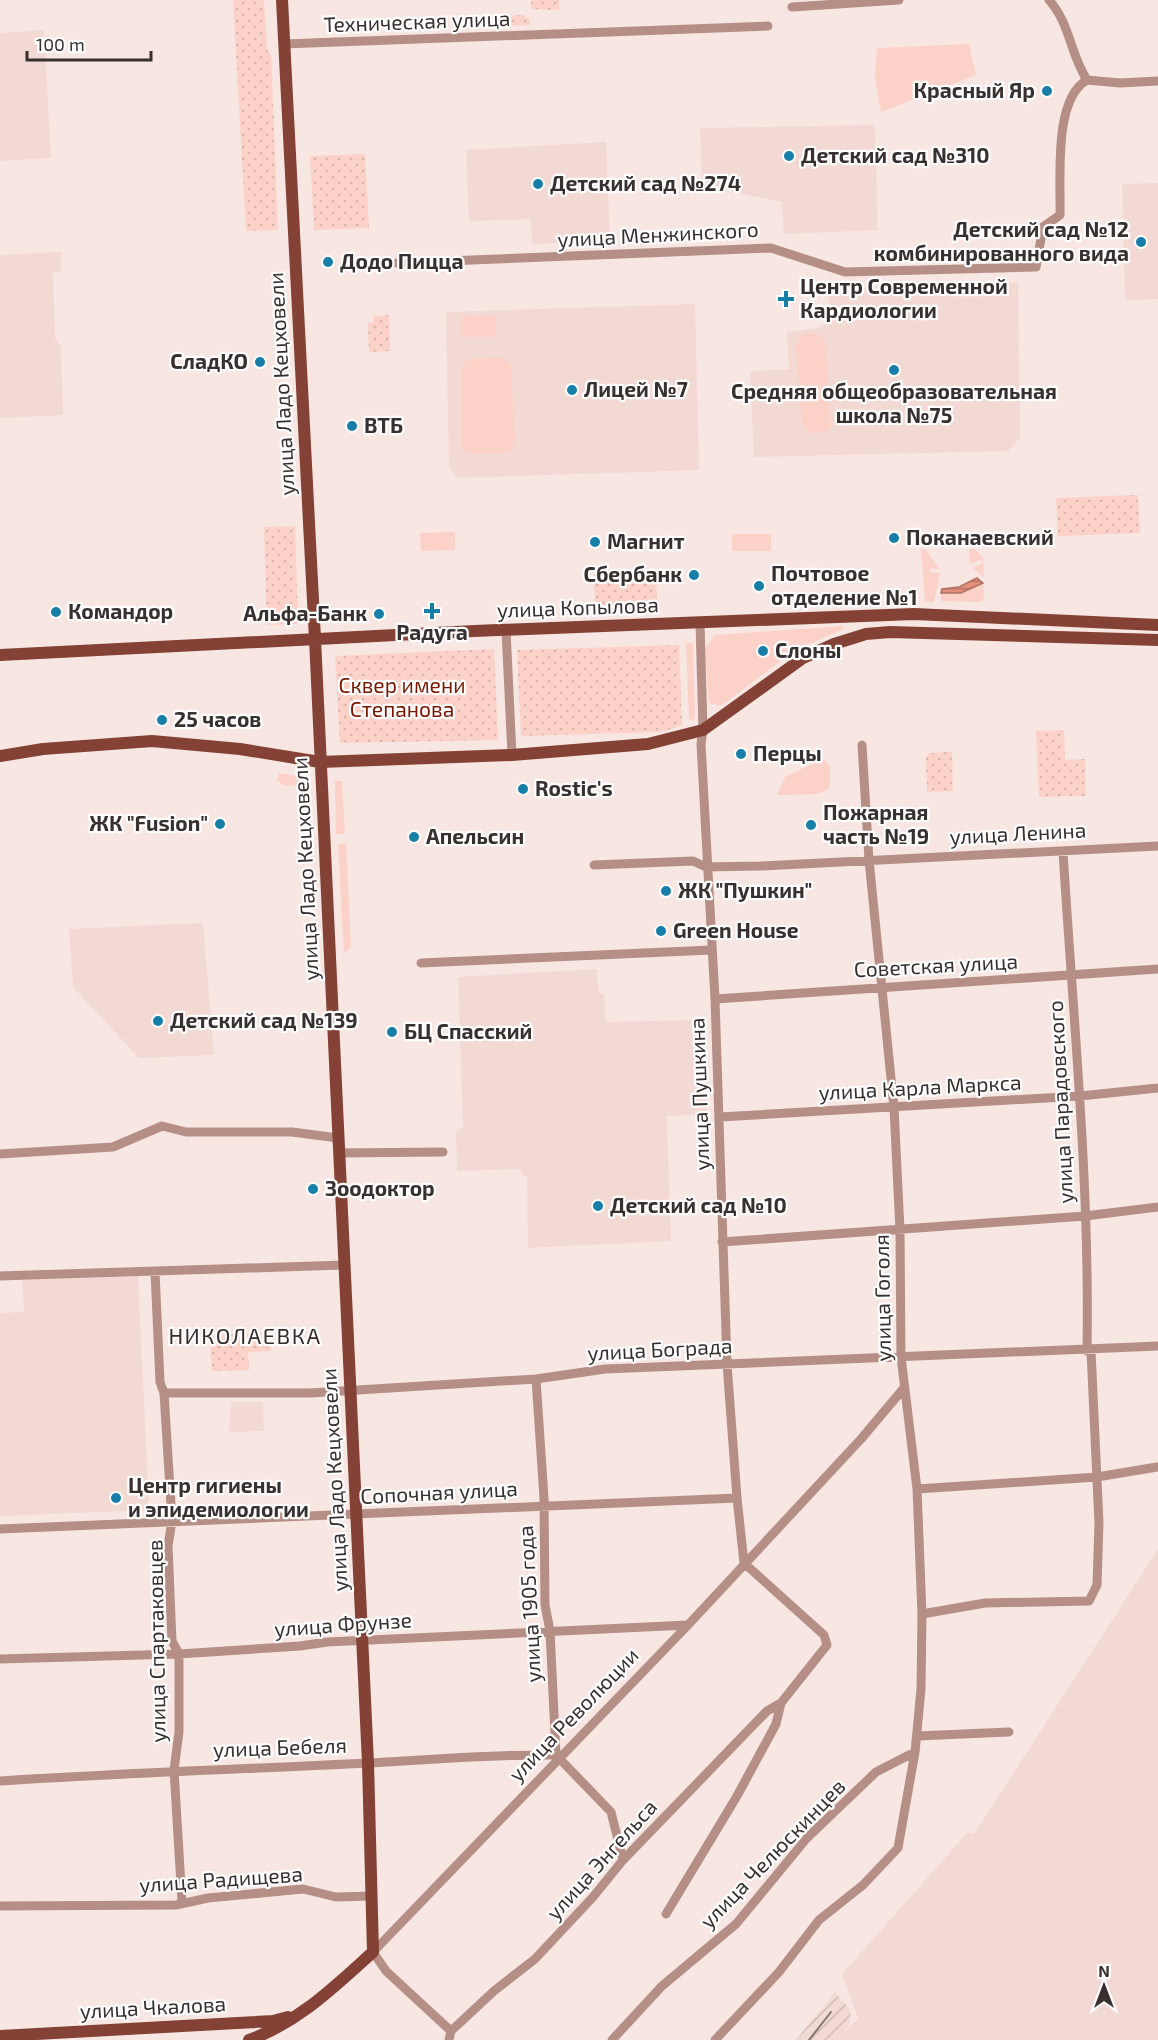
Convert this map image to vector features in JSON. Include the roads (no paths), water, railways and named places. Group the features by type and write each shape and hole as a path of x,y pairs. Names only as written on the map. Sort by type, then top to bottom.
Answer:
{"main road":[{"name":"улица Ладо Кецховели","path":"282,0 315,639 368,1763 373,1952"},
{"name":"улица Копылова","path":"0,655 506,630 914,614 1158,625"},
{"path":"0,756 43,749 152,741 240,749 320,762 512,755 648,744 703,730 803,658 834,644 866,634 890,632 1158,640"},
{"name":"улица Революции","path":"249,2040 266,2034 306,2012 373,1952"},
{"name":"улица Чкалова","path":"0,2038 273,2021 306,2012"}],"street":[{"path":"792,7 898,0"},
{"path":"1049,0 1064,21 1081,71 1087,80 1120,83 1158,81"},
{"name":"Техническая улица","path":"284,44 768,26"},
{"name":"улица Менжинского","path":"397,263 771,248 845,272 1036,267 1042,227 1060,215 1062,140 1067,102 1078,85 1087,80"},
{"name":"улица Пушкина","path":"700,623 703,730 701,744 706,867 716,999 727,1364 744,1563"},
{"path":"506,630 512,755"},
{"name":"улица Гоголя","path":"715,2040 779,1972 819,1920 863,1885 898,1848 917,1736 922,1614 916,1489 901,1357 900,1230 894,1108 869,860 862,745"},
{"name":"улица Ленина","path":"594,865 693,861 706,867 1158,846"},
{"name":"улица Парадовского","path":"922,1614 985,1603 1086,1602 1089,1601 1097,1586 1099,1523 1089,1351 1080,1096 1063,850"},
{"path":"421,963 712,950"},
{"name":"Советская улица","path":"716,999 1158,969"},
{"name":"улица Карла Маркса","path":"720,1118 1080,1096 1158,1088"},
{"path":"0,1154 113,1147 162,1126 186,1132 292,1132 338,1138"},
{"path":"339,1153 443,1152"},
{"path":"722,1242 1085,1216 1158,1207"},
{"path":"0,1276 344,1265"},
{"name":"улица Спартаковцев","path":"155,1272 160,1382 165,1394 172,1521 168,1546 172,1641 179,1654 180,1732 174,1770 182,1902"},
{"name":"улица Бограда","path":"165,1394 272,1394 536,1379 605,1369 1089,1351 1158,1346"},
{"name":"улица 1905 года","path":"536,1379 543,1506 545,1605 550,1631 558,1756"},
{"name":"улица Революции","path":"373,1952 558,1756 687,1625 861,1438 904,1388"},
{"path":"916,1489 1097,1477 1157,1467"},
{"name":"Сопочная улица","path":"0,1529 737,1498"},
{"name":"улица Энгельса","path":"450,2036 494,1991 535,1959 593,1897 623,1860 767,1711 781,1703 826,1650 824,1635 744,1563"},
{"name":"улица Фрунзе","path":"0,1659 179,1654 362,1641 687,1625"},
{"name":"улица Энгельса","path":"666,1914 738,1796 776,1724 781,1703"},
{"path":"917,1736 1009,1732"},
{"name":"улица Челюскинцев","path":"612,2040 662,1986 736,1924 807,1838 876,1772 915,1752"},
{"name":"улица Бебеля","path":"0,1781 174,1770 368,1763 517,1754 558,1756"},
{"path":"558,1756 611,1812 623,1860"},
{"name":"улица Радищева","path":"0,1906 176,1905 182,1902 303,1889 336,1897 372,1896"},
{"path":"373,1952 386,1971 450,2036"}],"railway":[{"path":"809,2040 831,2012"}],"place":[{"name":"Красный Яр","path":"1047,91"},
{"name":"Детский сад №310","path":"789,156"},
{"name":"Детский сад №274","path":"538,184"},
{"name":"Детский сад №12 комбинированного вида","path":"1141,242"},
{"name":"Додо Пицца","path":"328,262"},
{"name":"Центр Современной Кардиологии","path":"786,299"},
{"name":"СладКО","path":"260,362"},
{"name":"Средняя общеобразовательная школа №75","path":"894,370"},
{"name":"Лицей №7","path":"572,390"},
{"name":"ВТБ","path":"352,426"},
{"name":"Поканаевский","path":"894,538"},
{"name":"Магнит","path":"595,542"},
{"name":"Сбербанк","path":"694,575"},
{"name":"Почтовое отделение №1","path":"759,586"},
{"name":"Радуга","path":"432,611"},
{"name":"Командор","path":"56,612"},
{"name":"Альфа-Банк","path":"379,614"},
{"name":"Слоны","path":"763,651"},
{"name":"25 часов","path":"162,720"},
{"name":"Перцы","path":"741,754"},
{"name":"Rostic's","path":"523,789"},
{"name":"ЖК \"Fusion\"","path":"220,824"},
{"name":"Пожарная часть №19","path":"811,825"},
{"name":"Апельсин","path":"414,837"},
{"name":"ЖК \"Пушкин\"","path":"666,891"},
{"name":"Green House","path":"661,931"},
{"name":"Детский сад №139","path":"158,1021"},
{"name":"БЦ Спасский","path":"392,1032"},
{"name":"Зоодоктор","path":"313,1189"},
{"name":"Детский сад №10","path":"598,1206"},
{"name":"Центр гигиены и эпидемиологии","path":"116,1498"}],"district":[{"name":"НИКОЛАЕВКА","path":"245,1336"}],"park label":[{"name":"Сквер имени Степанова","path":"402,698"}]}
